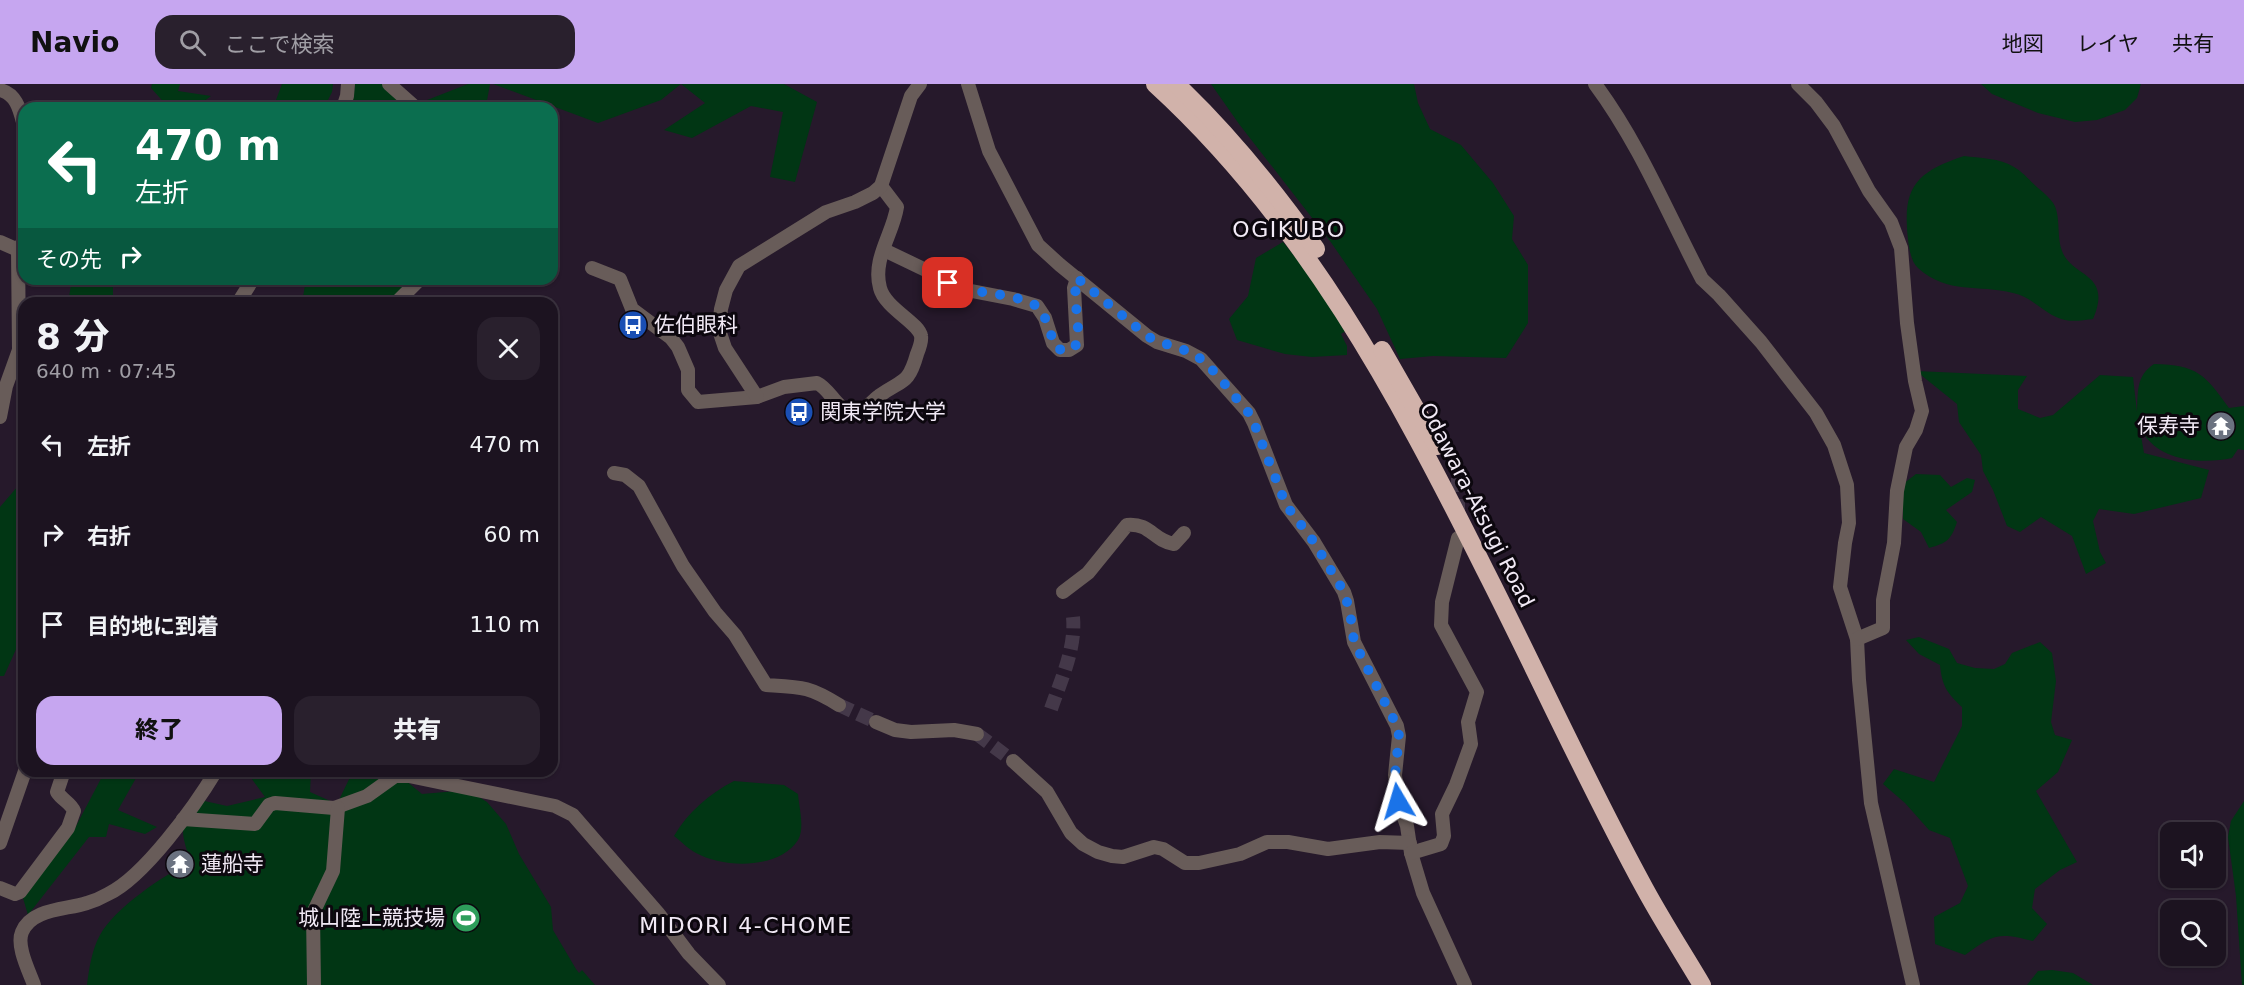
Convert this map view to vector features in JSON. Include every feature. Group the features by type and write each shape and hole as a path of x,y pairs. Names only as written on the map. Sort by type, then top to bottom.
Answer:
{"highway":[{"path":"1140,84 1237,167"},
{"name":"Odawara-Atsugi Road","path":"1155,84 1237,167 1313,265 1389,384 1507,599"},
{"name":"Odawara-Atsugi Road","path":"1176,84 1204,111 1252,165 1296,222 1346,292 1405,387 1442,456 1507,599 1620,829 1646,890 1702,985"},
{"name":"Odawara-Atsugi Road","path":"1620,829 1715,985"}],"street":[{"path":"345,102 348,84"},
{"path":"389,84 409,102"},
{"path":"757,397 725,348 719,330 723,300 739,266 826,212 855,202 881,186 911,96 920,84"},
{"path":"968,84 989,151 1033,237 1043,250 1147,336 1156,342 1186,351 1201,359 1254,423 1286,505 1314,542 1344,592 1350,612 1354,642 1397,726 1399,736 1395,775 1398,801 1407,826 1410,848 1423,893 1465,985"},
{"path":"1594,84 1607,100 1637,152 1702,279 1761,342 1816,413 1834,445 1847,485 1850,523 1845,543 1840,587 1857,639 1858,681 1871,803 1913,985"},
{"path":"1798,84 1816,102 1834,126 1869,191 1891,222 1901,248 1915,381 1922,411 1916,430 1906,447 1897,491 1894,543 1883,600 1883,627 1857,639"},
{"path":"0,90 8,92 15,99 18,108"},
{"path":"592,268 620,279 633,309 671,338 678,347 688,370 688,390 698,402 757,397 784,387 817,383 843,407 856,412 865,409 879,395 906,380 912,371 921,336 918,329 896,311 880,288 878,269 885,240 897,207 881,186"},
{"path":"0,242 18,245"},
{"path":"884,250 934,274 956,288 1023,301 1037,306 1045,318 1053,343 1060,350 1069,350 1077,345 1074,288 1077,278"},
{"path":"402,297 414,285"},
{"path":"0,417 3,385 18,352"},
{"path":"614,473 624,475 639,486 683,566 735,636 766,685 804,687 824,695 839,705"},
{"path":"1063,592 1088,573 1127,525 1142,525 1163,542 1174,544 1184,534"},
{"path":"1013,761 1047,792 1071,833 1083,844 1112,856 1123,857 1154,847 1163,849 1185,863 1199,863 1240,854 1268,842 1288,842 1328,849 1380,842 1410,848 1441,844 1444,836 1442,814 1456,785 1471,744 1468,722 1477,692 1441,625 1442,602 1458,538"},
{"path":"876,722 895,730 911,732 954,730 977,734"},
{"path":"0,843 23,777"},
{"path":"0,888 15,894 20,892 68,828 74,812 73,807 60,798 57,792 62,777"},
{"path":"34,985 21,942 21,933 28,922 41,914 86,903 110,894 125,883 158,850 212,777"},
{"path":"183,819 255,824 269,805 275,803 338,808 367,796 394,777"},
{"path":"414,777 566,810 609,855 658,912 689,954 719,985"},
{"path":"314,985 313,913 333,871 338,808"},
{"path":"0,823 11,810"}],"green space":[{"path":"152,84 180,84 178,91 211,96 203,102 164,102 151,88"},
{"path":"282,84 333,84 327,102 275,102"},
{"path":"355,84 382,84 402,102 353,102"},
{"path":"468,84 490,84 487,102 422,102"},
{"path":"493,84 681,84 661,100 598,123 558,108 558,102 541,102"},
{"path":"681,84 784,84 817,102 795,182 770,177 783,112 751,106 692,138 664,130 705,103"},
{"path":"1211,84 1414,84 1418,103 1430,129 1461,145 1493,183 1514,216 1512,239 1528,265 1528,323 1506,358 1433,356 1400,359 1377,309 1330,241 1239,124"},
{"path":"1981,84 2141,84 2137,98 2125,110 2097,120 2075,122 2038,113 1992,94"},
{"path":"1964,156 2008,164 2020,171 2051,200 2057,214 2062,251 2067,260 2095,284 2098,292 2098,304 2093,319 2075,321 2058,318 2020,295 2000,290 1952,285 1929,276 1918,268 1911,255 1908,239 1907,206 1910,194 1916,184 1934,168"},
{"path":"1283,242 1309,274 1347,330 1341,334 1347,346 1347,355 1312,357 1285,354 1237,340 1229,319 1248,296 1256,258"},
{"path":"71,285 113,285 113,297 69,297"},
{"path":"305,285 394,285 405,288 395,297 303,297"},
{"path":"2154,364 2190,369 2206,379 2229,408 2244,406 2244,450 2238,449 2232,458 2221,460 2185,459 2173,456 2153,445 2139,424 2144,453 2209,470 2201,498 2134,514 2099,509 2093,521 2100,552 2106,563 2086,574 2072,536 2041,517 2020,532 2007,526 1983,471 1981,455 1959,422 1957,404 1916,371 2027,376 2018,390 2018,409 2040,418 2053,415 2100,375 2133,377 2137,412 2141,379"},
{"path":"1916,474 1940,475 1951,487 1967,478 1975,480 1972,492 1946,510 1957,522 1953,533 1944,542 1929,548 1921,532 1903,519 1903,484"},
{"path":"18,486 18,645 4,676 0,676 0,507"},
{"path":"1919,637 1949,649 1957,663 1975,668 1994,669 2005,664 2012,653 2040,642 2052,653 2056,681 2051,722 2055,735 2072,740 2058,772 2036,791 2077,862 2060,870 2035,889 2032,908 2047,924 2033,941 2012,936 1997,937 1965,955 1935,944 1934,917 1960,903 1968,886 1950,838 1929,830 1905,803 1883,784 1894,769 1934,782 1962,726 1962,707 1946,689 1940,665 1919,654 1906,640"},
{"path":"102,777 137,777 118,810 157,827 145,834 109,824 106,837 89,837 28,915 23,898 75,828"},
{"path":"250,777 311,777 310,792 337,804 350,777 401,777 422,794 468,790 487,802 506,824 519,854 551,907 553,930 579,973 582,970 595,985 87,985 95,946 107,925 141,893 191,863 183,829 187,816 200,800 227,806 265,797"},
{"path":"734,781 784,785 798,794 801,830 798,840 789,850 778,857 764,861 721,862 696,853 674,836 700,804"},
{"path":"2244,801 2244,985 2242,985 2236,896 2228,837 2231,821"},
{"path":"2038,971 2073,973 2093,985 2027,985"}],"tunnel":[{"path":"1458,467 1458,513"},
{"path":"1051,709 1070,652 1073,617"},
{"path":"839,705 876,722"},
{"path":"977,734 1013,761"}],"place":[{"name":"佐伯眼科","path":"633,325"},
{"name":"関東学院大学","path":"799,412"},
{"name":"保寿寺","path":"2221,426"},
{"name":"蓮船寺","path":"180,864"},
{"name":"城山陸上競技場","path":"466,918"}],"district":[{"name":"OGIKUBO","path":"1289,229"},
{"name":"MIDORI 4-CHOME","path":"746,925"}],"route":[{"path":"948,283 956,288 1023,301 1037,306 1042,310 1056,348 1065,351 1077,345 1074,288 1077,278 1156,342 1194,354 1201,359 1249,413 1286,505 1314,542 1344,592 1350,612 1354,642 1393,715 1399,736 1395,775 1398,801"}]}
